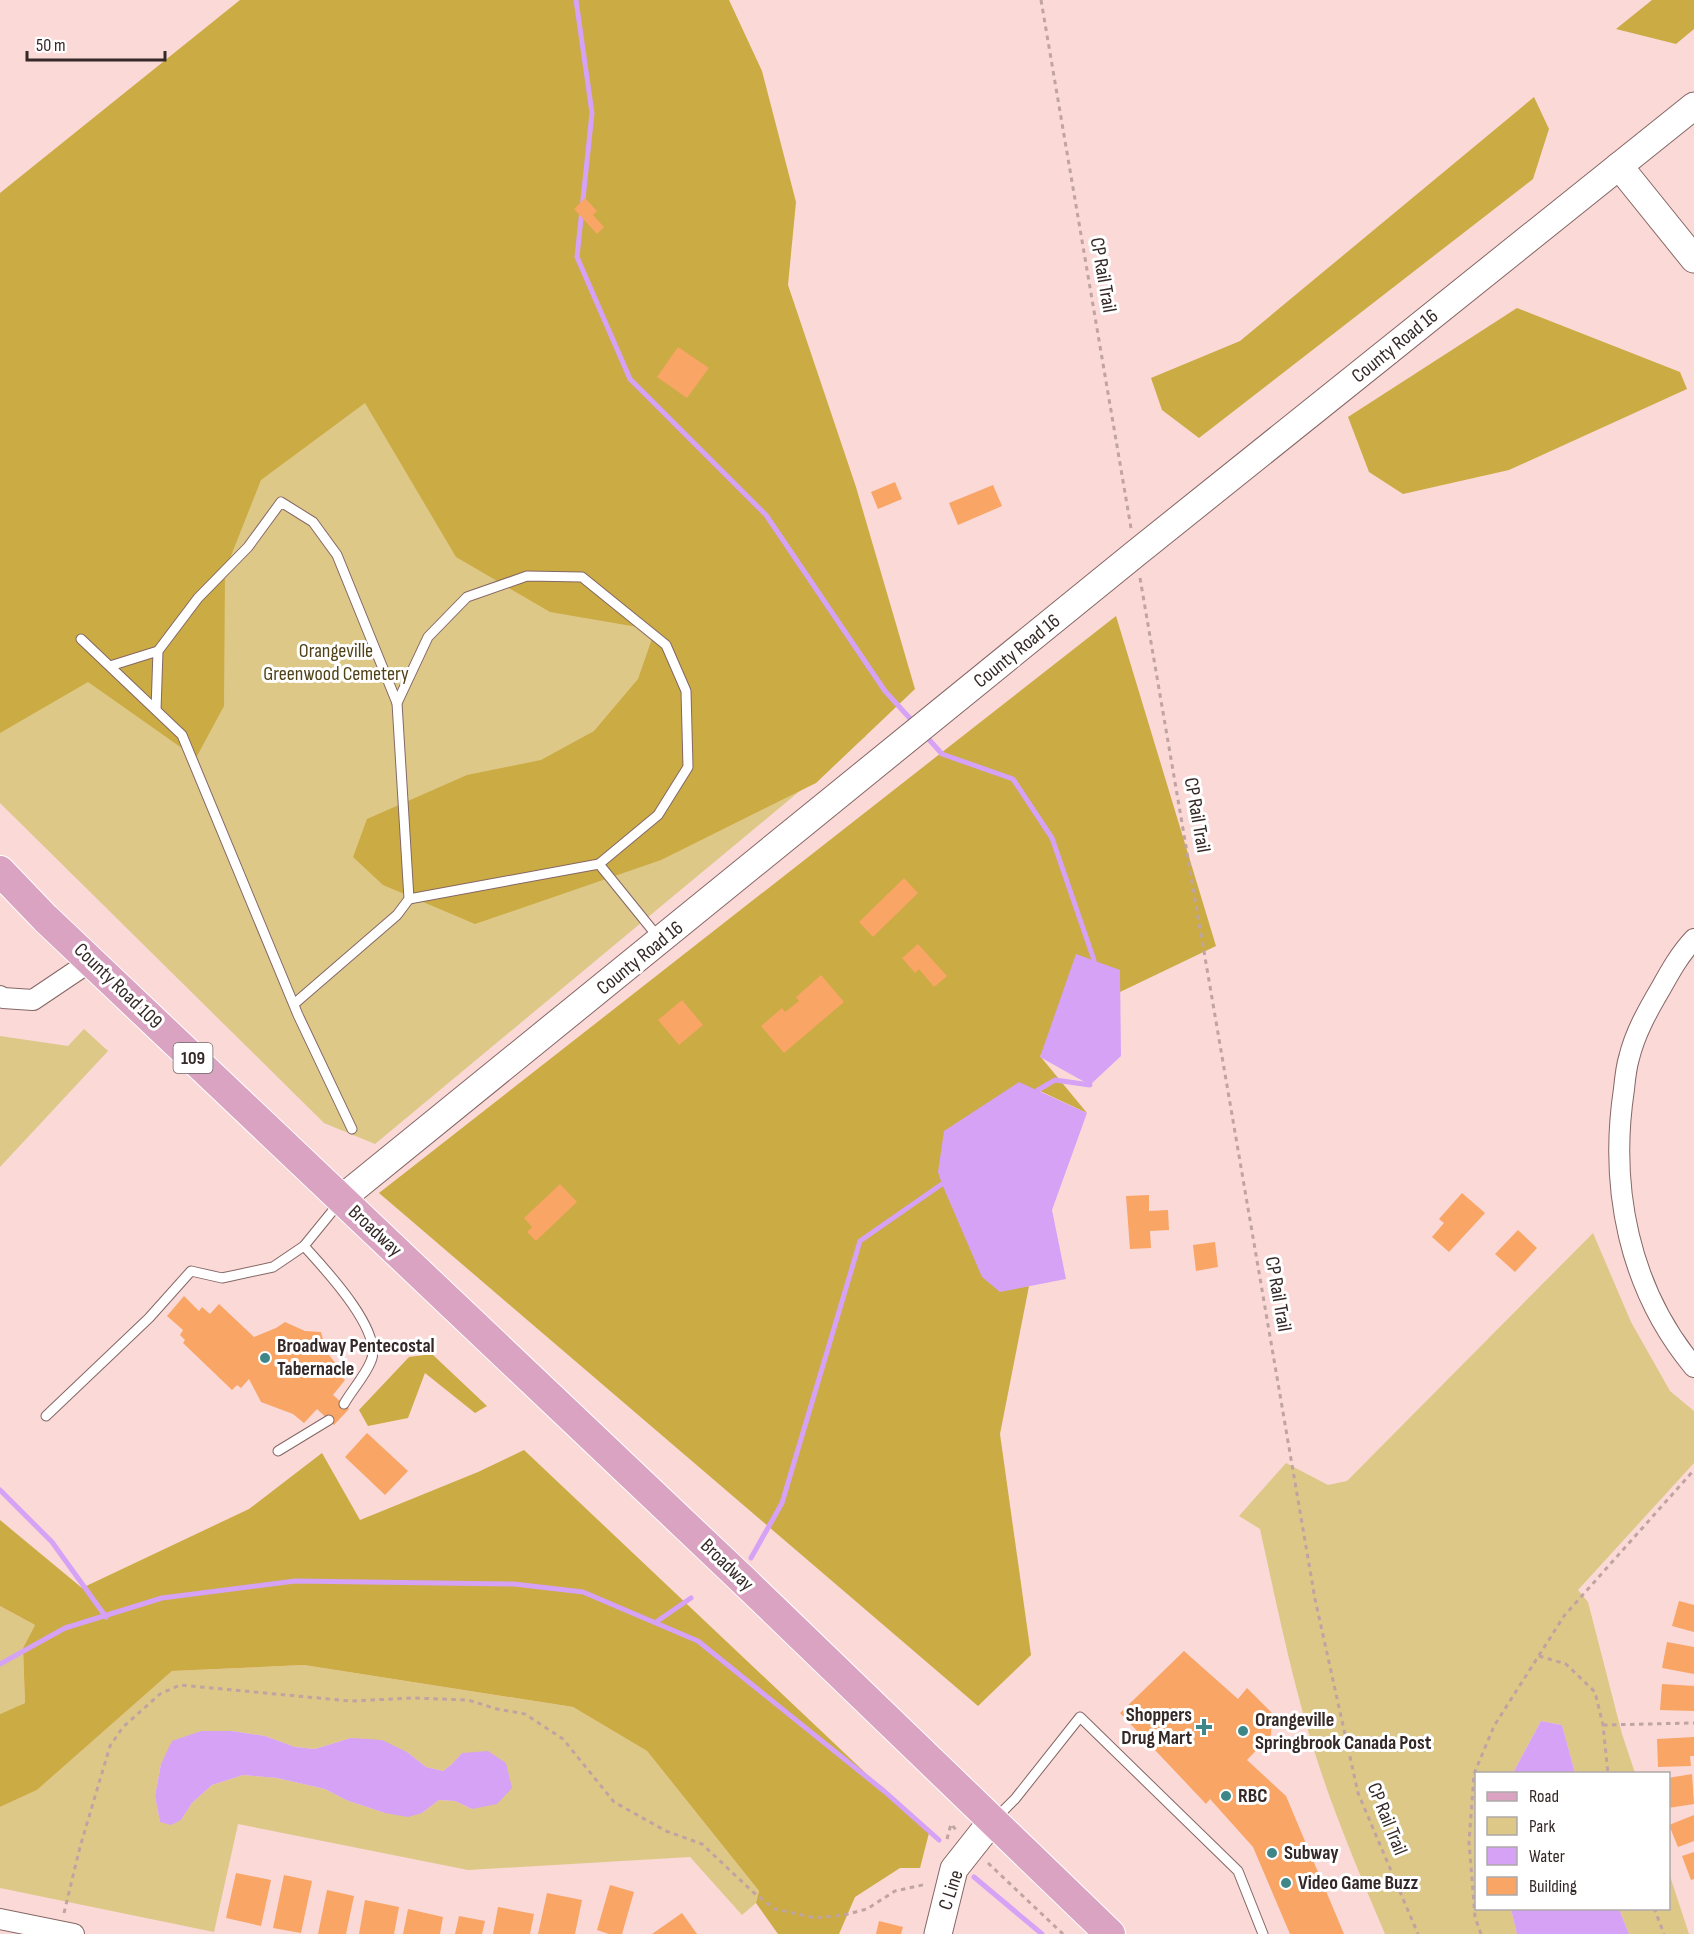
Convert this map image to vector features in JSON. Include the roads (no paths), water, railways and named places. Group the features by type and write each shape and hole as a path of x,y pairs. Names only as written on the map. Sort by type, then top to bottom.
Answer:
{"main road":[{"name":"County Road 16","path":"341,1199 662,941 1135,554 1694,105"},
{"path":"1619,166 1694,259"},
{"name":"County Road 109","path":"0,872 341,1199"},
{"name":"Broadway","path":"341,1199 734,1572 1110,1934"},
{"name":"C Line","path":"938,1934 954,1869 992,1821"}],"street":[{"path":"1694,939 1680,954 1644,1016 1629,1057 1620,1116 1618,1158 1624,1215 1635,1260 1657,1314 1694,1367"},
{"path":"0,996 33,1000 91,961"},
{"path":"0,1918 67,1933"}],"lane":[{"path":"156,710 158,651 198,597 248,547 280,502 313,522 337,555 397,703 409,899 397,915 294,1004"},
{"path":"397,703 428,637 467,597 528,576 582,578 666,645 686,691 688,767 658,815 599,864 409,899"},
{"path":"81,639 182,735 294,1004 352,1129"},
{"path":"110,666 158,651"},
{"path":"599,864 662,941"},
{"path":"46,1416 149,1318 192,1271 222,1278 273,1267 304,1246 341,1199"},
{"path":"304,1246 351,1300 370,1338 372,1359 344,1404"},
{"path":"278,1452 330,1420"},
{"path":"992,1821 1015,1799 1080,1717 1239,1871 1263,1934"}],"water":[{"path":"1076,954 1120,970 1121,1056 1090,1085 1040,1057"},
{"path":"1019,1082 1087,1113 1052,1210 1066,1279 1000,1292 982,1277 938,1172 944,1131"},
{"path":"1541,1721 1562,1725 1575,1772 1514,1772"},
{"path":"201,1731 232,1731 265,1736 295,1747 315,1749 351,1738 382,1740 407,1752 426,1767 443,1771 462,1753 488,1751 506,1763 512,1788 497,1804 472,1809 455,1801 439,1800 422,1813 408,1817 385,1813 346,1800 325,1789 277,1778 243,1775 212,1785 192,1803 181,1820 171,1825 160,1822 155,1796 161,1764 172,1741"},
{"path":"1511,1910 1619,1910 1629,1934 1517,1934"}],"waterway":[{"path":"576,0 592,113 577,257 630,379 766,515 885,691 915,724"},
{"path":"925,735 942,754 1013,779 1052,838 1094,960"},
{"path":"1038,1090 1055,1080 1090,1085"},
{"path":"751,1558 782,1503 860,1241 942,1184"},
{"path":"0,1490 52,1542 106,1617"},
{"path":"0,1664 65,1628 162,1598 295,1581 514,1584 583,1592 698,1641 884,1791 939,1840"},
{"path":"656,1622 691,1598"},
{"path":"974,1877 1042,1934"}],"place":[{"name":"Broadway Pentecostal Tabernacle","path":"265,1358"},
{"name":"Shoppers Drug Mart","path":"1204,1727"},
{"name":"Orangeville Springbrook Canada Post","path":"1243,1731"},
{"name":"RBC","path":"1226,1796"},
{"name":"Subway","path":"1272,1853"},
{"name":"Video Game Buzz","path":"1286,1883"}],"park label":[{"name":"Orangeville Greenwood Cemetery","path":"336,662"}]}
